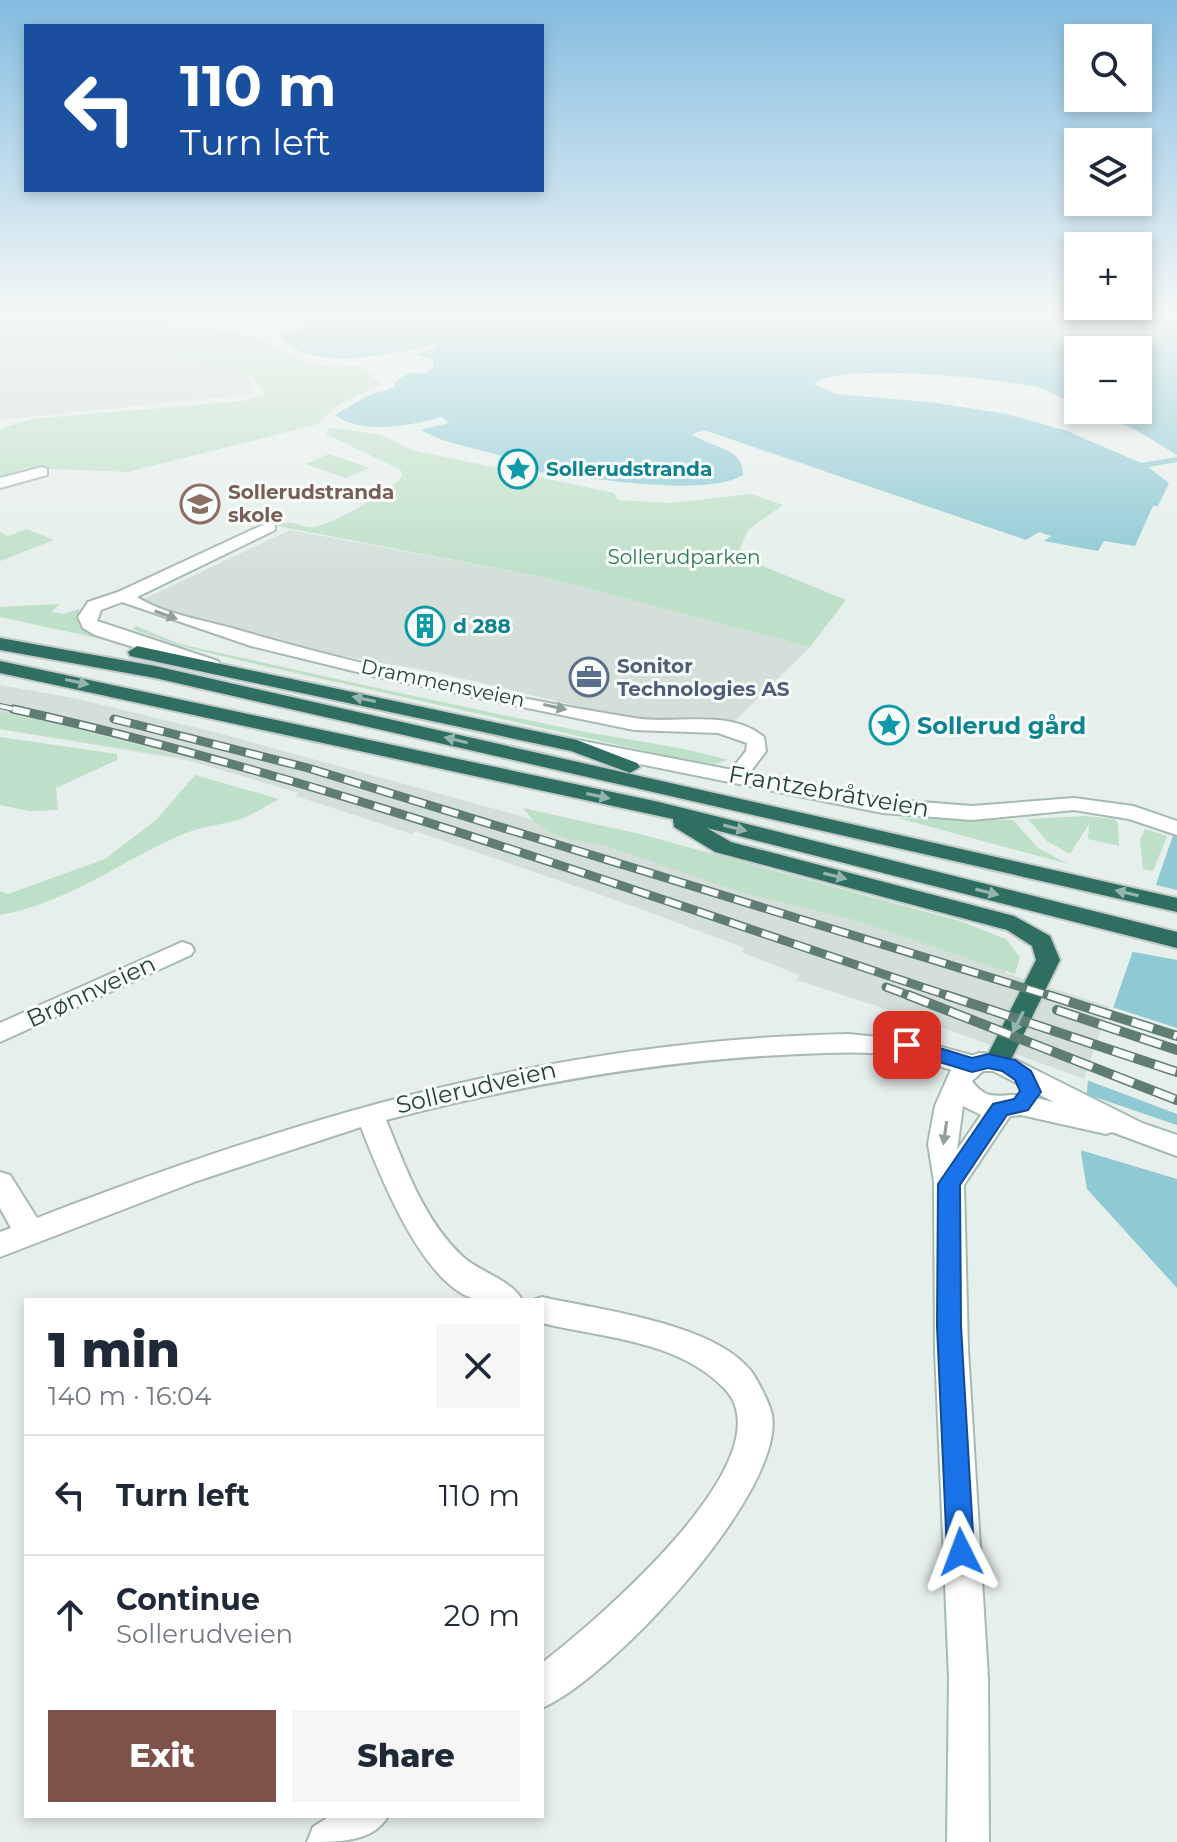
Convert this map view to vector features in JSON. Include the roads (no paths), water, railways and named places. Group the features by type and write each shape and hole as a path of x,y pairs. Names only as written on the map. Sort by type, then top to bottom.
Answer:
{"highway":[{"path":"0,628 211,665 577,746 696,793"},
{"path":"0,644 155,672 1177,905"},
{"path":"0,667 659,809 1177,940"},
{"path":"659,809 723,847 987,915 1023,928 1038,939 1048,952 1038,982 976,1070"}],"street":[{"path":"0,483 42,472"},
{"path":"211,665 101,631 89,624 87,617 94,606 124,596 269,527"},
{"name":"Drammensveien","path":"124,596 136,604 220,633 468,689 647,727 741,728 757,741 756,751 738,775"},
{"name":"Frantzebråtveien","path":"577,746 738,775 883,806 972,813 1074,804 1168,824"},
{"name":"Brønnveien","path":"0,1033 182,950"},
{"name":"Sollerudveien","path":"0,1245 213,1165 369,1113 526,1075 666,1052 888,1043 922,1048 976,1070"},
{"path":"976,1070 1024,1076 1066,1106 1177,1146"},
{"path":"976,1070 979,1104 1066,1106"},
{"path":"968,1842 970,1750 949,1326 949,1184 942,1141 976,1070"},
{"path":"949,1184 1010,1107 1030,1092 1024,1076"},
{"path":"369,1113 415,1219 431,1246 464,1280 502,1298"},
{"path":"0,1183 30,1233"},
{"path":"544,1310 666,1337 708,1356 741,1382 755,1410 756,1447 742,1476 687,1552 592,1650 544,1686"},
{"path":"328,1842 364,1818"}],"water":[{"path":"359,401 918,401 1007,414 1067,431 1141,463 1177,457 1177,462 1148,467 1169,483 1158,506 1153,506 1135,546 1104,541 1098,551 1044,541 1051,536 1039,532 1026,540 704,430 692,434 732,453 742,466 743,475 725,482 674,485 539,472 536,461 508,466 517,460 442,440 420,430 449,423 442,417 388,427 347,421 335,415"},
{"path":"1152,401 1177,401 1177,455 1122,424 1152,424"},
{"path":"1177,824 1177,1288 1087,1189 1081,1153 1088,1080"}],"railway":[{"path":"0,706 22,711"},
{"path":"13,709 251,769 369,804 952,997"},
{"path":"114,719 308,768 1054,997"},
{"path":"886,987 913,997"},
{"path":"908,995 1177,1100"},
{"path":"946,995 952,997"},
{"path":"1048,995 1177,1036"},
{"path":"952,997 1177,1072"},
{"path":"1057,1010 1177,1050"}],"place":[{"name":"Sollerudstranda","path":"518,469"},
{"name":"Sollerudstranda skole","path":"200,504"},
{"name":"d 288","path":"425,626"},
{"name":"Sonitor Technologies AS","path":"589,677"},
{"name":"Sollerud gård","path":"889,725"}],"park label":[{"name":"Sollerudparken","path":"684,557"}]}
